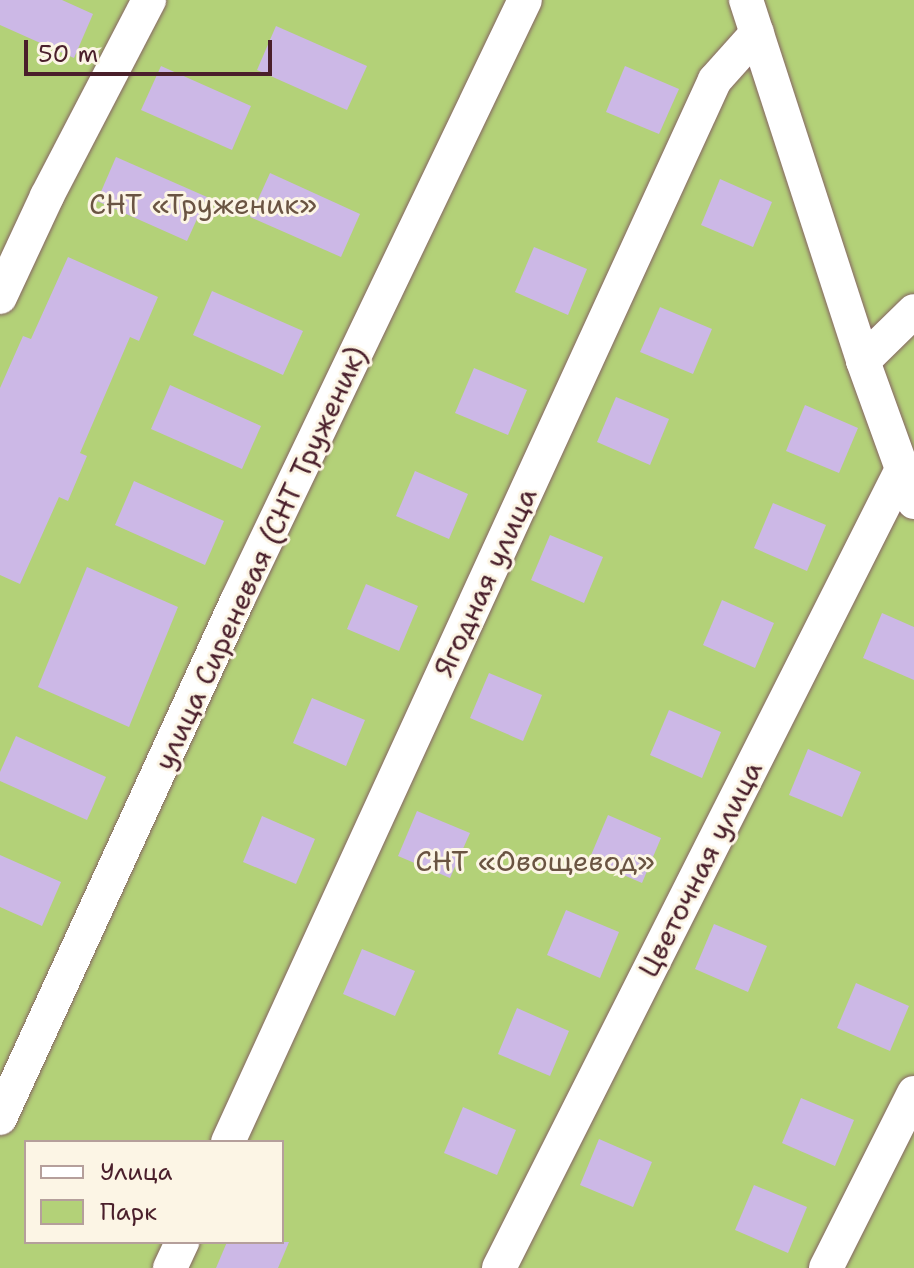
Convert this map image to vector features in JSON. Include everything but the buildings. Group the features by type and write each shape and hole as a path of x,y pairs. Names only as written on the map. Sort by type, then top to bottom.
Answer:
{"street":[{"path":"0,297 47,196 149,0"},
{"name":"улица Сиреневая (СНТ Труженик)","path":"0,1118 237,601 525,0"},
{"path":"746,0 863,361 914,502"},
{"name":"Ягодная улица","path":"229,1140 715,80 757,33"},
{"path":"863,361 914,311"},
{"name":"Цветочная улица","path":"499,1268 902,469"},
{"path":"826,1268 914,1093"},
{"path":"170,1268 181,1244"}],"green space":[{"name":"СНТ «Овощевод»","path":"0,0 914,0 914,1268 0,1268"}],"park label":[{"name":"СНТ «Труженик»","path":"203,204"}]}
